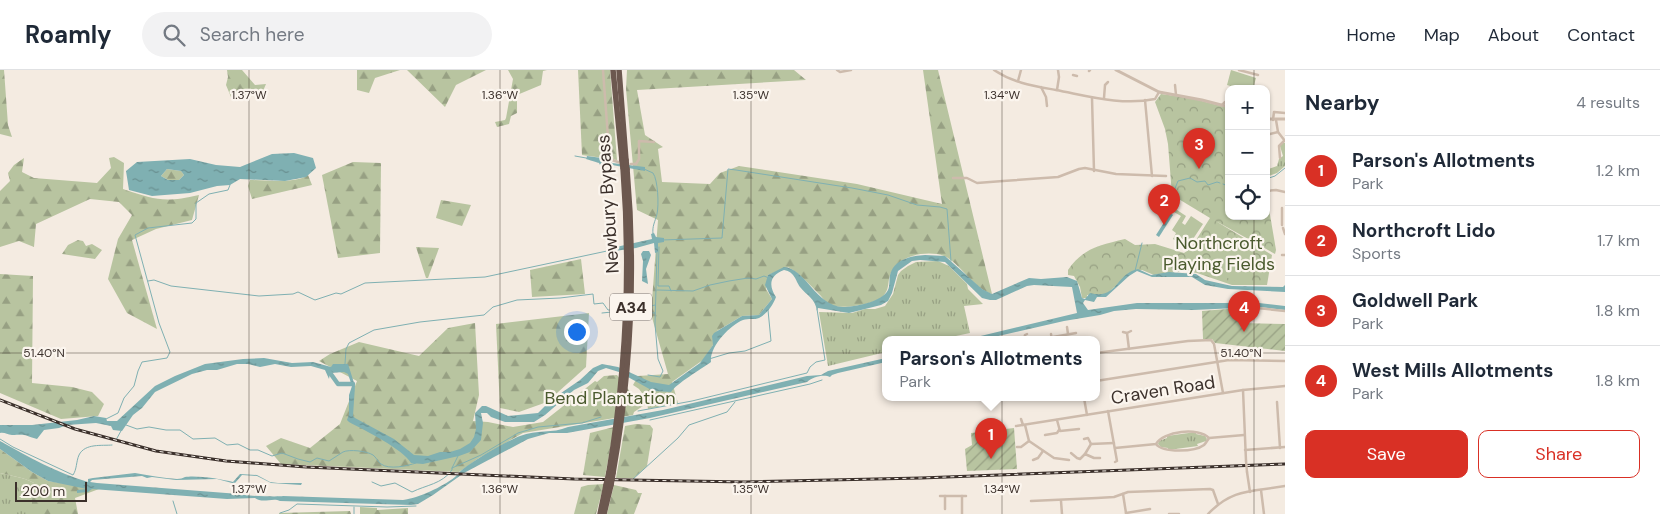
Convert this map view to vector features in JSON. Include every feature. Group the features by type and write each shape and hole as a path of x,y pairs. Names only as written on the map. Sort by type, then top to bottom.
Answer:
{"highway":[{"name":"Newbury Bypass","path":"613,70 626,164"},
{"name":"Newbury Bypass","path":"604,514 619,427 626,364 629,243 626,164 619,70"},
{"name":"Newbury Bypass","path":"600,514 609,485"}],"street":[{"path":"603,70 607,139 610,157 613,162 636,164 639,159 638,141 654,142"},
{"path":"837,70 846,72 851,70"},
{"path":"994,70 1011,80 1041,88 1092,97 1138,101 1155,98 1159,92"},
{"path":"1018,81 1021,70"},
{"path":"1057,90 1058,70"},
{"path":"1239,70 1258,76"},
{"path":"1119,71 1159,92 1225,106"},
{"path":"1103,82 1105,85 1104,98"},
{"path":"1105,85 1108,82"},
{"path":"1175,85 1176,95"},
{"path":"1041,88 1046,97 1047,106"},
{"path":"1092,97 1094,171"},
{"path":"1145,100 1152,176"},
{"path":"1222,105 1225,102"},
{"path":"1280,157 1279,146 1284,141 1278,132 1272,112 1285,113"},
{"path":"1270,120 1285,119"},
{"path":"1270,134 1278,132"},
{"path":"953,178 967,178 977,182 1058,176 1079,169 1166,176"},
{"path":"1270,191 1276,190 1285,192"},
{"path":"1282,208 1284,216 1282,227 1285,234"},
{"path":"1257,308 1285,312"},
{"path":"1067,327 1068,334"},
{"path":"1129,349 1125,333 1130,331"},
{"path":"1057,336 1076,333"},
{"path":"1025,336 1028,334"},
{"path":"1100,353 1207,340 1214,343 1223,393"},
{"path":"1100,380 1217,362 1238,360 1285,361"},
{"name":"Craven Road","path":"1016,426 1243,390 1285,386"},
{"path":"1243,390 1245,450 1250,492"},
{"path":"1085,401 1087,415"},
{"path":"1277,402 1280,448"},
{"path":"1108,411 1117,461 1115,462"},
{"path":"1021,419 1029,441 1054,458 1070,460"},
{"path":"1057,420 1058,432"},
{"path":"1045,422 1046,426"},
{"path":"1045,434 1079,428"},
{"path":"1156,444 1158,440 1165,436 1193,432 1200,432 1209,438 1244,435"},
{"path":"1084,439 1088,438 1091,444"},
{"path":"1115,448 1156,444 1164,450 1186,449 1200,447 1206,444 1209,438"},
{"path":"1022,451 1019,447 1029,441"},
{"path":"1091,444 1114,443"},
{"path":"1072,452 1077,458 1080,458 1086,454 1091,444"},
{"path":"1245,450 1285,447"},
{"path":"1033,460 1038,458 1043,451"},
{"path":"1086,454 1094,458 1100,458"},
{"path":"1208,514 1218,504 1234,494 1285,486"},
{"path":"1031,501 1099,498 1128,492 1210,489 1213,490 1218,504"},
{"path":"1262,490 1264,514"},
{"path":"1123,494 1126,513 1150,509"},
{"path":"940,496 966,496"},
{"path":"945,496 946,509"},
{"path":"962,496 962,514"},
{"path":"1061,500 1062,514"},
{"path":"1213,509 1216,514"},
{"path":"1171,514 1179,514"}],"green space":[{"path":"0,70 4,70 8,125 12,137 0,134"},
{"path":"227,70 242,70 255,85 266,84 263,91 240,100 231,97 226,85"},
{"path":"357,70 400,70 375,78 369,93 357,90"},
{"path":"407,70 486,70 456,85 445,107"},
{"path":"508,70 547,70 543,71 541,85 517,95 517,113 511,116 509,124 497,127 495,122 505,120 506,118 513,79"},
{"path":"578,70 610,70 617,160 582,155"},
{"path":"627,70 794,70 806,80 637,90 645,135 663,147 658,149 662,182 710,184 720,173 739,166 857,184 942,204 923,70 938,70 992,294 979,287 950,259 937,254 922,254 907,258 895,267 890,276 886,292 880,298 860,305 839,307 827,303 804,279 788,267 768,275 766,289 772,299 759,315 742,316 717,331 713,345 703,360 672,382 678,403 648,409 648,401 639,389 633,385 638,376 668,374 651,314 658,220 637,210 626,89"},
{"path":"1231,70 1256,78 1254,85 1227,85"},
{"name":"Northcroft Playing Fields","path":"1161,94 1190,98 1225,107 1225,220 1270,220 1270,215 1275,254 1214,220 1272,255 1267,285 1232,285 1197,273 1185,271 1154,275 1142,270 1133,271 1127,275 1107,294 1087,295 1087,298 1082,298 1080,287 1074,276 1068,275 1068,270 1086,252 1093,248 1125,239 1135,245 1155,244 1184,253 1191,248 1210,218 1172,195 1168,144 1165,129 1155,102"},
{"path":"1285,143 1285,166 1277,173 1270,176 1270,169 1277,166 1279,159 1283,156 1280,146"},
{"path":"114,157 124,163 123,189 144,196 168,200 199,195 192,220 156,229 132,240 157,329 127,313 108,279 118,239 132,215 119,202 90,199 36,224 34,247 19,241 0,247 0,191 10,181 8,173 14,165 24,158 22,172 34,178 97,183 111,168 109,158"},
{"path":"353,162 381,163 380,253 338,258 322,175"},
{"path":"167,169 181,171 184,175 179,180 168,180 161,176"},
{"path":"308,175 312,185 252,199 248,186 250,180 288,181"},
{"path":"441,200 471,205 462,226 436,218"},
{"path":"1174,208 1186,216 1182,223 1185,225 1191,216 1203,224 1191,242 1184,246 1173,239 1176,233 1172,230 1181,216 1172,211"},
{"path":"78,240 83,241 86,246 92,244 102,250 95,259 62,254 68,245"},
{"path":"1229,246 1249,254 1238,282 1217,274"},
{"path":"416,247 439,248 428,278 426,278"},
{"path":"581,259 585,294 532,297 530,270"},
{"path":"938,261 949,266 983,304 964,306 970,333 956,336 882,336 882,353 828,366 819,312 852,313 885,306 893,294 898,275 916,262"},
{"path":"0,274 33,276 32,383 72,387 92,392 104,404 98,416 61,419 0,393"},
{"path":"1240,309 1240,323 1285,324 1285,351 1215,343 1212,339 1203,339 1202,311"},
{"path":"589,313 586,367 547,402 519,412 500,408 496,324"},
{"name":"Bend Plantation","path":"475,323 479,395 473,421 513,427 543,422 604,376 617,375 631,393 646,404 634,412 633,415 523,433 479,458 459,472 281,464 266,446 281,438 310,448 340,424 357,381 319,361 330,354 359,342 419,356 448,328"},
{"path":"636,424 650,425 653,429 647,466 634,478 616,478 625,426"},
{"path":"614,427 605,477 583,475 590,433"},
{"path":"1014,428 1017,469 967,471 965,449 972,445 971,433"},
{"path":"1196,432 1196,434 1205,436 1207,439 1197,444 1198,446 1168,450 1168,448 1161,447 1158,444 1159,441 1167,438 1167,436"},
{"path":"0,449 48,481 99,489 75,498 78,514 32,514 34,483 0,473"},
{"path":"0,473 34,483 32,514 0,514"},
{"path":"604,484 596,514 574,514 581,487"},
{"path":"614,485 642,493 634,514 607,514"},
{"path":"360,507 377,508 377,510 408,508 408,514 360,514"},
{"path":"350,511 351,514 279,514 279,513"}],"water":[{"path":"294,153 313,158 316,168 306,177 285,181 240,179 230,185 217,186 190,193 152,196 129,190 126,171 137,162 190,159 216,165 240,167 272,154","holes":["167,169 181,171 184,175 179,180 168,180 161,176"]},
{"path":"587,156 609,159 612,163 645,167 645,171 601,163 600,165 586,159"},
{"path":"1170,213 1173,215 1159,237 1156,235"},
{"path":"654,233 656,237 664,238 664,242 658,243 658,252 655,253 654,243 608,252 607,249 652,239 651,234"},
{"path":"643,251 649,251 651,255 646,269 648,284 642,281 643,261 641,254"},
{"path":"914,256 945,256 982,289 992,294 1029,278 1067,277 1077,281 1082,298 1085,299 1090,293 1106,293 1130,272 1138,269 1151,275 1169,272 1196,274 1205,280 1232,286 1283,287 1285,285 1285,292 1228,289 1205,285 1192,277 1152,277 1137,271 1106,297 1097,297 1094,302 1085,300 1083,303 1088,310 1137,303 1259,303 1285,306 1285,310 1260,307 1193,310 1136,309 1114,311 998,336 981,336 1077,313 1072,287 1027,286 996,300 990,300 982,298 945,262 920,260 912,261 898,271 888,301 881,305 849,313 818,308 817,311 813,300 800,287 793,274 784,270 773,278 771,285 776,297 767,312 759,318 743,320 732,327 717,343 711,356 711,362 683,381 671,392 653,391 619,372 606,368 598,371 588,383 574,390 534,422 505,422 491,417 487,413 481,413 483,423 481,440 470,452 423,464 411,463 392,446 347,420 349,414 349,395 352,386 348,374 344,372 330,373 329,379 325,370 311,366 291,367 275,364 260,367 237,364 217,370 207,370 192,374 155,392 142,408 133,415 122,431 113,430 111,426 96,423 67,425 44,430 37,439 23,435 0,433 0,425 32,425 77,420 94,416 106,418 107,421 117,421 155,386 175,376 205,364 264,358 292,363 313,362 331,367 333,364 348,364 355,386 353,416 355,418 394,439 414,455 428,456 440,452 450,452 470,443 476,429 475,413 482,406 508,416 538,413 551,400 580,380 593,368 602,364 618,367 651,382 669,385 700,363 713,345 712,336 714,333 742,316 759,315 772,299 765,285 768,275 784,267 798,274 825,300 834,305 848,307 880,298 888,290 890,275 895,265 904,259"},
{"path":"882,359 882,363 838,373 830,377 818,376 807,382 650,418 567,433 549,433 528,439 464,473 418,504 411,505 280,501 258,500 255,498 227,499 92,489 88,492 77,493 77,490 87,489 48,481 0,449 0,441 32,459 88,482 88,479 93,478 135,473 177,479 202,477 216,479 176,480 142,476 92,480 90,482 254,496 403,500 437,488 450,481 462,470 483,456 507,442 526,434 663,410 807,376 821,375 828,371"},
{"path":"240,474 257,475 270,482 302,483 301,485 271,483 257,476 242,475 235,483 219,480 233,482"}],"waterway":[{"path":"575,156 586,158"},
{"path":"1270,178 1285,168"},
{"path":"644,169 653,173 657,187 658,210 653,226 653,234"},
{"path":"662,240 722,238 728,169 852,188 888,195 917,205 947,209 951,261"},
{"path":"1174,191 1178,181 1190,178 1197,182 1205,181 1208,185 1220,183"},
{"path":"106,419 118,413 124,398 134,386 142,362 167,358 170,352 159,323 135,235 148,228 192,223 196,219 196,203 209,194 228,190 230,185"},
{"path":"1166,209 1167,198 1171,193"},
{"path":"1135,271 1142,243"},
{"path":"659,247 658,286 669,286 671,291"},
{"path":"148,281 154,280 171,286 259,296 298,292 315,300 336,293 341,294 365,283 485,277 607,251"},
{"path":"648,375 660,377 663,371 658,359 655,324 657,252"},
{"path":"657,290 693,291 729,281 748,278 756,279 764,276 769,278"},
{"path":"345,364 346,349 349,343 374,330 420,322 484,315 493,307 517,300 593,294 594,304 603,303 608,310 622,310"},
{"path":"637,310 655,305"},
{"path":"638,411 692,401 807,373 816,362 825,360 817,309"},
{"path":"709,359 729,353 745,351 771,341 768,310"},
{"path":"602,313 622,311"},
{"path":"636,312 655,313"},
{"path":"328,370 338,384 353,384"},
{"path":"650,420 822,380"},
{"path":"632,480 678,438 689,425 727,412 735,402"},
{"path":"452,468 481,455 518,433 538,427 582,423 601,417"},
{"path":"126,425 137,429 149,427 180,430 193,439 215,438 227,445 238,444 250,450 258,450 272,456 282,453 310,462 317,458 329,461 343,452 354,451 370,454 381,464 389,467 416,463"},
{"path":"116,440 122,429"},
{"path":"0,439 73,475 82,451 89,447 112,445"},
{"path":"372,482 381,486 395,483 412,492 434,484 448,475 458,456"},
{"path":"173,501 177,514"},
{"path":"280,513 289,510 297,504 416,506"},
{"path":"354,507 354,514"}],"railway":[{"path":"0,400 75,429 156,451 226,461 306,467 574,479 745,482 921,478 1285,464"}],"place":[{"name":"Goldwell Park","path":"1199,169"},
{"name":"Northcroft Lido","path":"1164,225"},
{"name":"West Mills Allotments","path":"1244,332"},
{"name":"Parson's Allotments","path":"991,459"}]}
